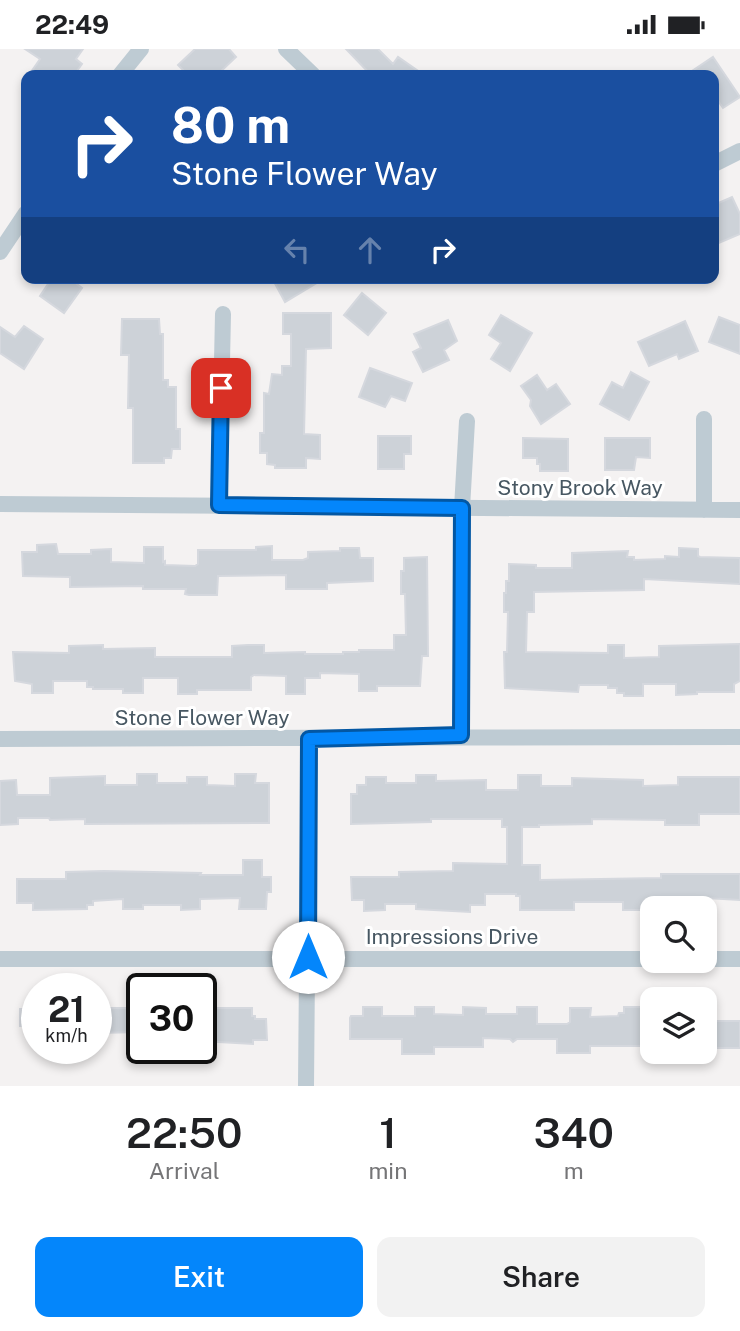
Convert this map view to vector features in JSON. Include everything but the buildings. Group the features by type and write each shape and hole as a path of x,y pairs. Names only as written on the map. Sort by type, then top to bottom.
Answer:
{"street":[{"path":"124,70 141,49"},
{"path":"286,49 308,70"},
{"path":"719,162 740,151"},
{"path":"0,252 21,220"},
{"path":"219,505 223,314"},
{"path":"704,419 704,510"},
{"path":"461,735 462,508 467,421"},
{"name":"Stony Brook Way","path":"0,504 740,510"},
{"name":"Stone Flower Way","path":"0,739 309,739 461,735 740,737"},
{"path":"306,1086 309,739"},
{"name":"Impressions Drive","path":"0,960 308,957 640,959"},
{"path":"717,959 740,959"}],"route":[{"path":"221,388 219,505 462,508 461,735 309,739 308,957"}]}
